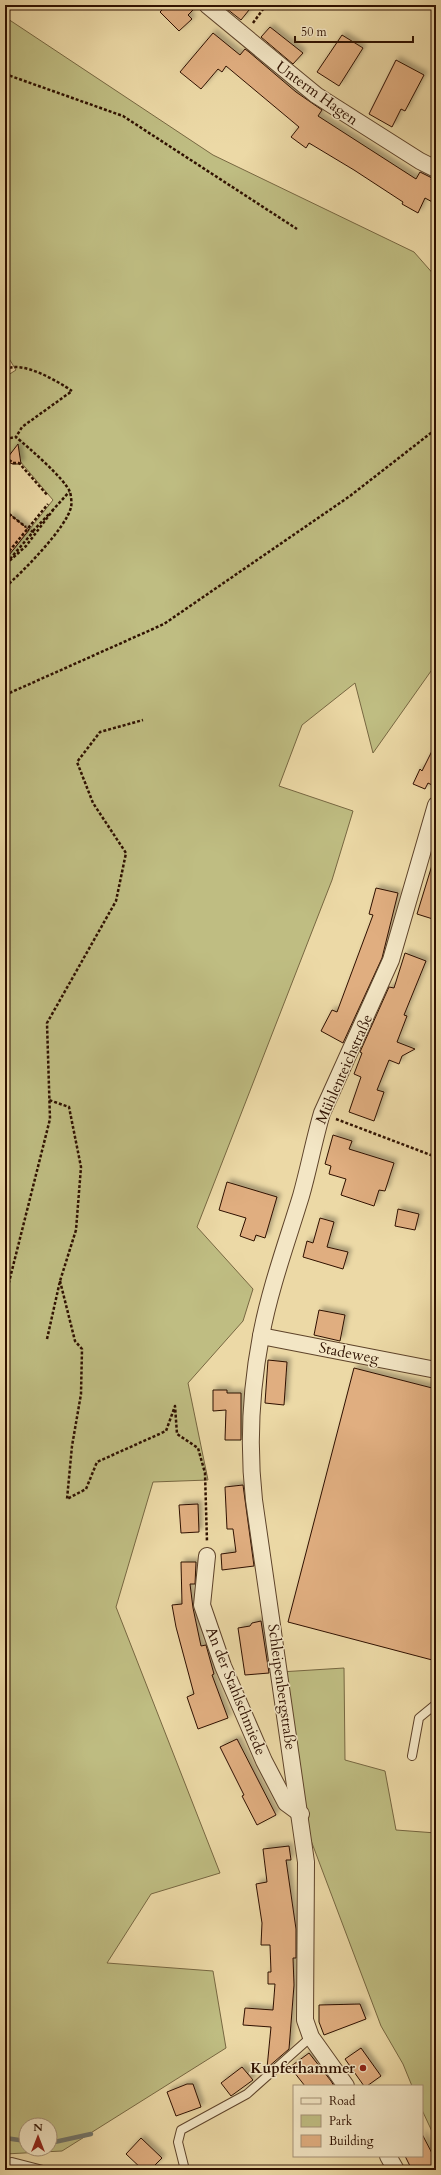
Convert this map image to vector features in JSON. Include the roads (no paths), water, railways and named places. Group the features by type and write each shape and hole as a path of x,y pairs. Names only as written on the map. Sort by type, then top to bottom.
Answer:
{"street":[{"name":"Unterm Hagen","path":"207,5 316,95 420,161 436,169"},
{"name":"Mühlenteichstraße","path":"261,1336 271,1293 302,1194 322,1113 391,960 436,805"},
{"name":"Stadeweg","path":"261,1336 435,1365"},
{"name":"Schleipenbergstraße","path":"261,1336 251,1435 251,1467 301,1814 306,1862 305,2020 311,2037 345,2085"},
{"name":"An der Stahlschmiede","path":"207,1556 202,1605 223,1666 264,1761 282,1796 286,1803 301,1814"},
{"path":"389,2157 396,2170"}],"lane":[{"path":"412,1756 419,1718 436,1704"},
{"path":"185,2170 178,2142 181,2130 247,2094 311,2037"},
{"path":"5,2170 12,2162 42,2170"}],"waterway":[{"path":"58,2141 91,2134"},
{"path":"5,2138 18,2140"}],"place":[{"name":"Kupferhammer","path":"363,2068"}]}
